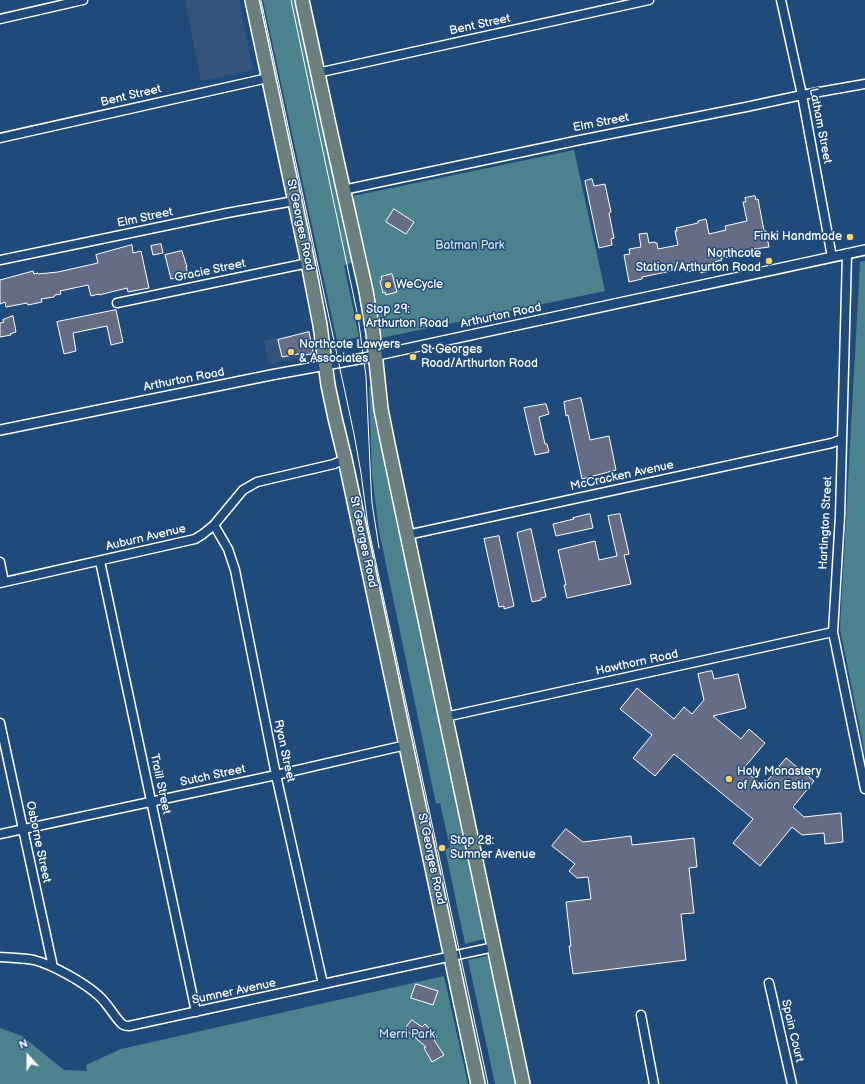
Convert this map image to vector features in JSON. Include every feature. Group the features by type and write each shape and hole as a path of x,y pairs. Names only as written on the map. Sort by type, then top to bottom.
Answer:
{"highway":[{"name":"St Georges Road","path":"252,0 308,263 335,418 478,1084"},
{"path":"302,0 366,292 376,355 381,409 523,1084"}],"street":[{"path":"0,19 83,0"},
{"name":"Bent Street","path":"317,73 649,0"},
{"name":"Latham Street","path":"781,0 802,95 832,257"},
{"name":"Bent Street","path":"0,138 268,78"},
{"name":"Elm Street","path":"343,190 580,140 802,95 865,84"},
{"name":"Elm Street","path":"0,260 227,213 294,201"},
{"name":"Arthurton Road","path":"0,430 376,355 865,250"},
{"name":"Hartington Street","path":"847,254 840,516 833,632 865,789"},
{"name":"Gracie Street","path":"117,303 308,263"},
{"name":"McCracken Avenue","path":"407,535 832,443 842,439"},
{"name":"Auburn Avenue","path":"2,583 195,539 214,525 243,490 257,482 334,464 345,459"},
{"name":"Ryan Street","path":"214,525 228,549 235,570 276,775 323,984"},
{"name":"Traill Street","path":"100,561 196,1012"},
{"path":"0,562 2,583"},
{"name":"Hawthorn Road","path":"445,717 833,632"},
{"name":"Osborne Street","path":"0,723 53,967"},
{"name":"Sutch Street","path":"0,834 276,775 406,745"},
{"name":"Sumner Avenue","path":"0,957 34,960 53,967 84,984 99,996 121,1024 125,1026 132,1026 494,946"},
{"name":"Spain Court","path":"769,983 792,1084"},
{"path":"640,1016 654,1084"}],"shaded area":[{"path":"185,0 239,0 253,70 201,81"},
{"path":"310,331 314,350 311,356 269,364 264,341"}],"green space":[{"path":"263,0 295,0 326,143 339,191 340,210 352,263 344,265 359,337 337,341"},
{"name":"Batman Park","path":"574,150 605,291 381,338 353,196"},
{"path":"865,261 865,754 840,629 860,262"},
{"path":"369,387 371,387 488,938 465,944 445,849 450,848 440,803 436,804 379,531 372,474"},
{"path":"491,955 518,1084 495,1084 468,960"},
{"name":"Merri Park","path":"444,976 468,1084 0,1084 0,1028 22,1036 64,1070 87,1071 86,1065 121,1049"}],"building":[{"path":"592,179 594,186 605,184 611,212 609,213 614,238 611,239 612,245 599,248 585,181"},
{"path":"755,196 756,200 758,199 764,231 766,231 769,247 747,250 728,255 728,257 721,258 722,260 707,264 709,271 701,273 700,269 687,272 686,268 642,277 642,279 629,282 624,255 630,254 629,249 641,247 639,234 647,233 649,243 657,243 658,249 678,245 675,231 677,231 676,228 698,223 698,221 706,219 709,234 726,230 725,226 747,221 743,202 746,202 745,198"},
{"path":"394,209 414,222 406,234 386,222"},
{"path":"161,244 163,253 153,255 151,246"},
{"path":"132,245 133,253 141,251 149,288 128,292 127,288 91,296 88,285 60,291 61,294 55,295 54,297 41,299 42,302 6,307 5,302 0,304 0,280 33,271 34,274 58,272 98,263 96,255"},
{"path":"182,251 188,275 171,279 165,255"},
{"path":"392,274 397,292 386,295 385,292 383,293 380,281 382,280 381,277"},
{"path":"116,310 123,342 111,345 107,326 73,333 76,351 64,354 57,322"},
{"path":"13,316 16,332 10,334 11,335 0,337 0,323 4,322 3,320"},
{"path":"309,332 313,351 311,354 305,355 304,353 282,357 278,340"},
{"path":"581,398 590,440 609,436 616,470 582,479 568,415 566,416 564,402"},
{"path":"546,404 549,414 539,417 545,444 547,444 549,452 535,455 524,408"},
{"path":"590,514 593,528 556,536 553,524"},
{"path":"620,514 629,554 624,555 631,584 567,598 564,585 566,585 558,550 595,541 599,560 617,556 608,516"},
{"path":"531,529 546,597 532,602 517,533"},
{"path":"499,536 514,606 504,609 504,606 499,607 484,539"},
{"name":"Holy Monastery of Axion Estin","path":"712,671 714,679 738,674 746,708 713,716 741,739 749,729 765,743 743,769 763,786 786,758 814,781 793,807 804,817 841,813 843,842 825,844 824,833 802,835 792,827 760,866 733,843 753,819 674,754 655,776 633,758 652,735 620,709 637,688 674,719 684,707 692,714 704,700 698,674"},
{"path":"566,829 583,842 631,836 632,845 694,838 697,867 689,868 694,913 681,914 686,960 573,974 569,946 571,946 566,902 591,899 588,877 577,878 569,871 575,864 552,846"},
{"path":"416,984 438,991 433,1005 411,998"},
{"path":"412,1020 422,1027 425,1024 437,1037 434,1040 444,1055 432,1062 424,1048 426,1047 405,1029"}],"tram line":[{"path":"261,0 354,434 368,526 488,1084"},
{"path":"291,0 358,317 366,376 372,503 379,548"}],"place":[{"name":"Finki Handmade","path":"850,237"},
{"name":"Northcote Station/Arthurton Road","path":"769,261"},
{"name":"WeCycle","path":"388,285"},
{"name":"Stop 29: Arthurton Road","path":"358,317"},
{"name":"Northcote Lawyers & Associates","path":"291,352"},
{"name":"St Georges Road/Arthurton Road","path":"413,357"},
{"name":"Holy Monastery of Axion Estin","path":"729,779"},
{"name":"Stop 28: Sumner Avenue","path":"442,848"}]}
